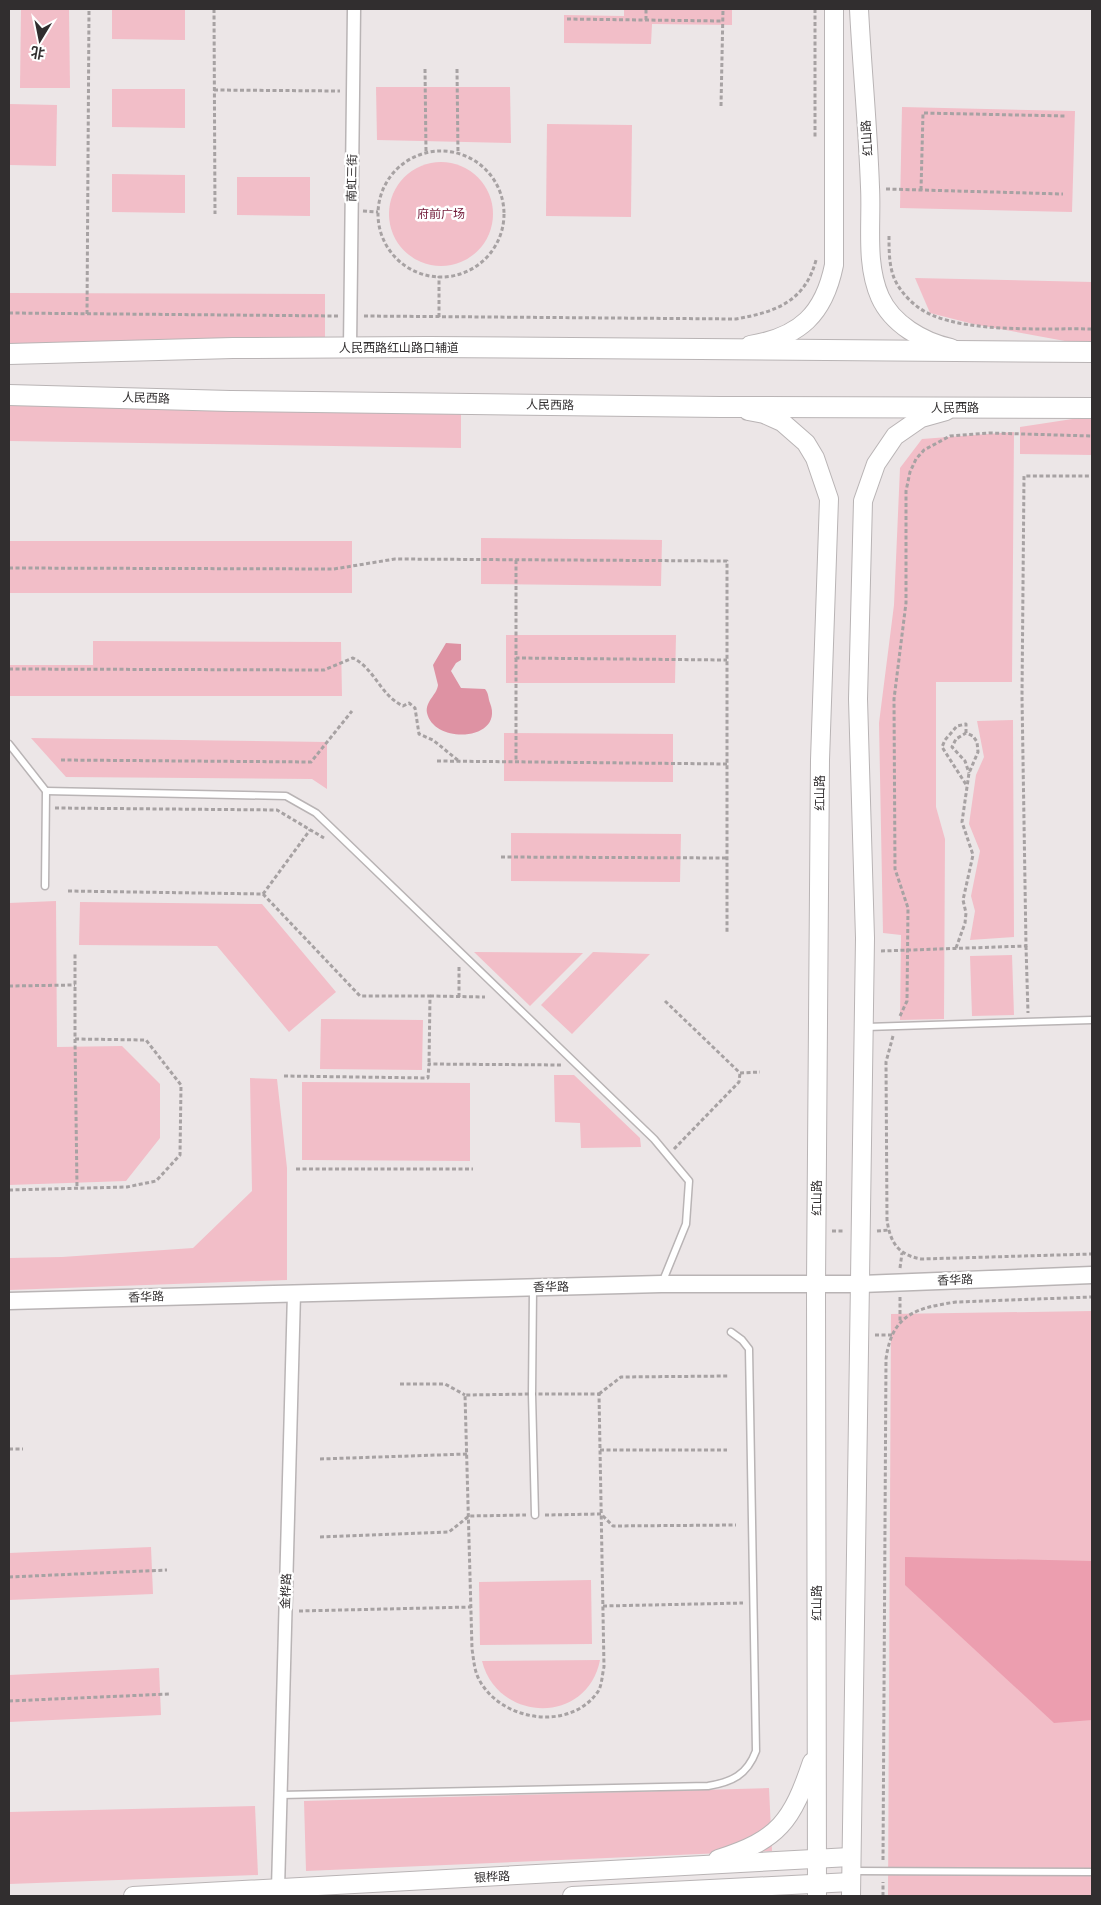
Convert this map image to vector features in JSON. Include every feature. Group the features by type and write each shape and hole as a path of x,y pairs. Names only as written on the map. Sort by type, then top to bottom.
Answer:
{"main road":[{"path":"724,348 776,339 794,331 808,320 818,308 826,293 834,265 834,9"},
{"name":"红山路","path":"858,9 879,188 871,267 880,298 902,325 928,340 959,350"},
{"name":"人民西路红山路口辅道","path":"9,354 74,354 233,348 724,348"},
{"path":"724,348 1092,352"},
{"name":"人民西路","path":"9,395 230,401 720,407 1092,408"},
{"name":"红山路","path":"720,407 764,414 782,422 794,432 815,458 829,499 820,760 816,1284 817,1889"},
{"path":"572,1896 699,1889 817,1889 851,1877 865,951 858,699 862,501 876,464 895,436 921,418 961,408"},
{"path":"696,1866 754,1846 777,1831 800,1798 817,1749"},
{"name":"银桦路","path":"132,1896 817,1859 851,1877"},
{"path":"699,1889 742,1892 757,1896"}],"street":[{"name":"南虹三街","path":"350,348 354,9"},
{"name":"香华路","path":"9,1301 661,1284 861,1284 1092,1276"},
{"name":"金桦路","path":"278,1889 294,1293"}],"lane":[{"path":"9,744 46,791 45,886"},
{"path":"46,791 286,796 316,813 578,1066 668,1155 689,1181 686,1224 661,1284"},
{"path":"864,1027 1092,1020"},
{"path":"533,1288 532,1394 535,1515"},
{"path":"280,1795 708,1786 737,1778 752,1764 756,1751 749,1349 742,1340 731,1332"},
{"path":"851,1877 883,1871 1092,1872"}],"path":[{"path":"87,314 89,9"},
{"path":"214,9 215,214"},
{"path":"646,9 646,20"},
{"path":"721,106 723,9"},
{"path":"567,19 722,21"},
{"path":"424,69 426,152"},
{"path":"457,69 458,154"},
{"path":"214,90 353,91"},
{"path":"921,190 923,113 1066,116"},
{"path":"446,151 458,154 482,166 495,182 503,200 504,220 499,239 488,256 471,269 450,276 428,275 408,267 391,253 381,233 378,212 382,190 392,173 408,160 426,152 446,151"},
{"path":"879,188 887,179"},
{"path":"879,188 1063,194"},
{"path":"879,188 888,197"},
{"path":"888,231 891,266 898,285 911,301 932,315 960,323 994,326 1092,329"},
{"path":"9,313 736,319 770,312 787,303 807,283 816,260"},
{"path":"439,276 439,316"},
{"path":"1092,436 989,433 950,436 924,450 910,472 906,491 906,603 894,699 895,868 908,908 907,1001 895,1026 886,1062 887,1220 890,1238 896,1248 911,1257 921,1259 1092,1254"},
{"path":"1029,1022 1022,697 1024,476 1092,476"},
{"path":"9,568 334,568 395,559 727,561 727,933"},
{"path":"516,560 516,762"},
{"path":"9,669 324,670 353,658 362,662 392,701 403,706 408,702 414,708 420,734 433,740 460,762"},
{"path":"516,658 727,660"},
{"path":"61,760 311,762 352,711"},
{"path":"966,733 966,724 957,726 945,740 942,747 967,787"},
{"path":"956,948 965,923 966,912 963,900 973,855 962,822 969,773 978,752 977,742 973,736 966,733"},
{"path":"966,733 956,739 952,747 965,762 969,773"},
{"path":"437,761 727,764"},
{"path":"45,808 277,810 326,839"},
{"path":"263,894 310,830"},
{"path":"500,857 727,858"},
{"path":"68,891 263,894 360,996 485,997"},
{"path":"865,951 1026,946"},
{"path":"74,952 77,1188"},
{"path":"459,964 459,997"},
{"path":"9,986 75,985"},
{"path":"284,1076 428,1078 430,996"},
{"path":"665,1001 740,1073 760,1072"},
{"path":"9,1190 128,1187 156,1181 180,1155 181,1085 146,1040 75,1039"},
{"path":"429,1064 578,1066"},
{"path":"668,1155 739,1082 740,1073"},
{"path":"296,1169 473,1169"},
{"path":"883,1896 886,1359 888,1345 894,1329 900,1321 914,1311 934,1305 956,1302 1092,1297"},
{"path":"400,1384 445,1384 465,1396 599,1394 621,1377 729,1376"},
{"path":"465,1396 471,1607 475,1670 481,1684 510,1710 525,1716 547,1717 585,1706 599,1691 604,1667 599,1394"},
{"path":"9,1449 23,1449"},
{"path":"600,1450 726,1450"},
{"path":"320,1458 467,1454"},
{"path":"320,1537 450,1532 469,1516 601,1514 613,1526 736,1524"},
{"path":"9,1576 167,1570"},
{"path":"603,1606 754,1603"},
{"path":"285,1612 471,1607"},
{"path":"9,1701 169,1694"}],"green space":[{"path":"21,9 69,9 70,88 20,88"},
{"path":"112,9 185,9 185,40 112,39"},
{"path":"624,9 732,9 732,25 652,24 651,44 564,43 564,15 624,16"},
{"path":"376,87 510,87 511,143 377,140"},
{"path":"112,89 185,89 185,128 112,127"},
{"path":"9,104 57,105 56,166 9,165"},
{"path":"902,107 1075,111 1072,212 900,208"},
{"path":"547,124 632,125 631,217 546,216"},
{"name":"府前广场","path":"441,162 461,166 470,170 478,177 485,185 489,194 493,214 489,234 485,243 478,251 470,258 461,262 441,266 421,262 412,258 404,251 397,243 393,234 389,214 393,194 397,185 404,177 412,170 421,166"},
{"path":"112,174 185,175 185,213 112,212"},
{"path":"237,177 310,177 310,216 237,215"},
{"path":"915,278 1092,282 1092,346 973,324 930,313"},
{"path":"9,293 325,294 325,345 9,344"},
{"path":"9,404 461,408 461,448 9,441"},
{"path":"1092,416 1092,455 1020,454 1020,427"},
{"path":"1014,432 1012,682 936,682 936,807 945,839 944,1019 900,1020 901,935 883,933 879,723 894,605 900,468 922,439"},
{"path":"481,538 662,540 661,586 481,584"},
{"path":"9,541 352,541 352,593 9,593"},
{"path":"506,635 676,635 675,683 506,683"},
{"path":"93,641 341,642 342,696 9,696 9,665 93,665"},
{"path":"1013,720 1014,937 970,940 975,911 971,896 980,851 969,824 976,775 984,757 977,721"},
{"path":"504,733 673,734 673,782 504,781"},
{"path":"31,738 327,742 327,789 312,779 66,777"},
{"path":"511,833 681,834 680,882 511,881"},
{"path":"56,901 57,1047 122,1046 160,1084 160,1138 126,1181 9,1185 9,903"},
{"path":"80,902 262,904 336,992 289,1032 217,946 79,945"},
{"path":"474,952 583,953 530,1006"},
{"path":"593,952 650,954 572,1034 541,1005"},
{"path":"1012,955 1014,1015 972,1016 970,956"},
{"path":"321,1019 423,1020 422,1070 320,1069"},
{"path":"554,1075 574,1075 640,1138 641,1147 581,1148 580,1123 555,1122"},
{"path":"250,1078 277,1079 287,1168 287,1280 9,1290 9,1258 62,1257 193,1248 252,1191"},
{"path":"302,1082 470,1083 470,1161 302,1160"},
{"path":"1092,1311 1092,1896 888,1896 891,1314"},
{"path":"151,1547 153,1594 9,1600 9,1553"},
{"path":"591,1580 592,1644 480,1645 479,1582"},
{"path":"600,1660 592,1681 578,1697 561,1705 542,1708 522,1705 505,1696 491,1681 482,1661"},
{"path":"159,1668 161,1715 9,1722 9,1675"},
{"path":"769,1788 772,1851 306,1871 304,1801"},
{"path":"255,1806 258,1875 9,1884 9,1812"}],"shaded area":[{"path":"446,643 461,644 461,660 456,663 451,671 461,688 485,689 487,693 492,716 487,725 479,731 467,734 454,734 442,730 432,723 427,713 429,702 436,692 438,685 433,665"},
{"path":"905,1557 1092,1561 1092,1720 1054,1723 905,1585"}]}
